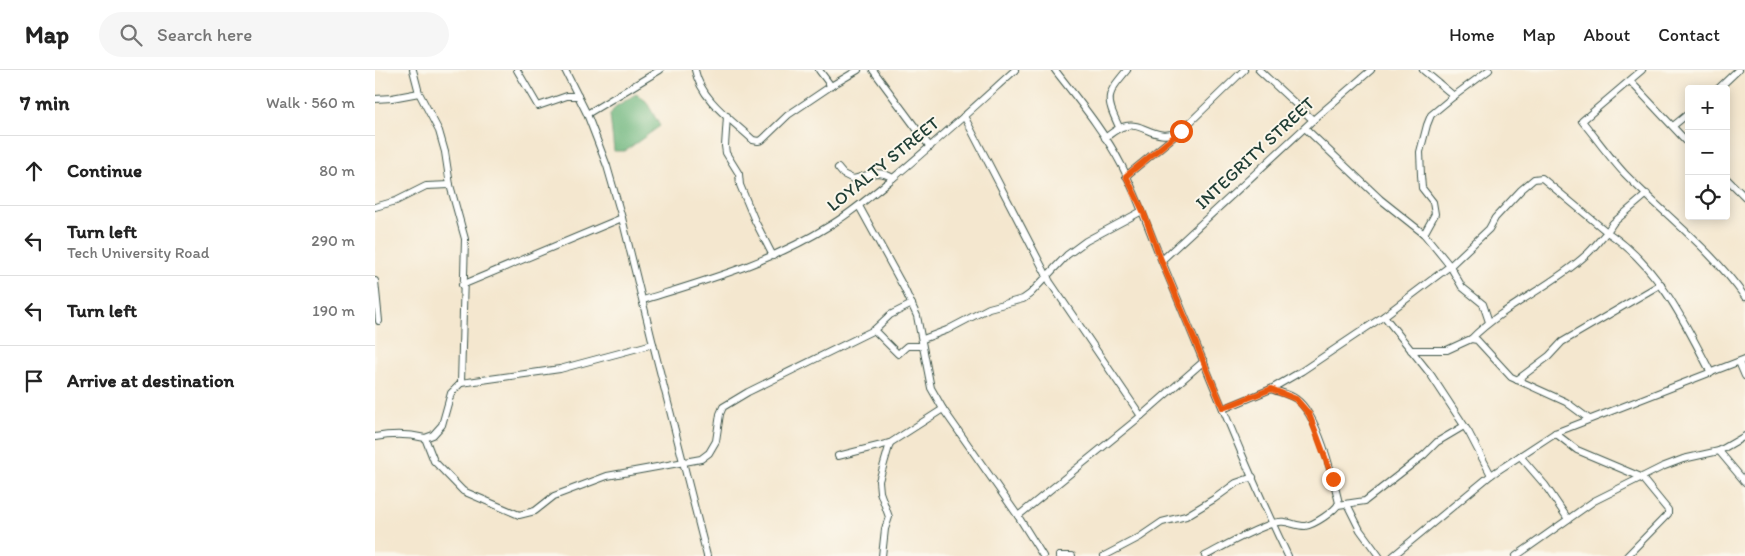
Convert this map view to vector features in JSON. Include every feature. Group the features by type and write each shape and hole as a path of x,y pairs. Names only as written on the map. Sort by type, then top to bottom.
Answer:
{"street":[{"path":"413,70 419,93 439,131 445,152 450,185 465,239 462,285 461,383"},
{"path":"517,70 538,106 567,96 578,96"},
{"path":"565,70 587,114 607,166 622,218 707,556"},
{"path":"587,114 660,70"},
{"path":"695,70 699,85 727,116 753,140 758,142 763,140 788,115 858,70"},
{"path":"819,70 831,86"},
{"path":"873,70 930,147"},
{"name":"LOYALTY STREET","path":"643,300 729,274 773,256 829,227 859,206 930,147 1015,70"},
{"path":"1055,70 1105,138 1143,211 1161,260 1223,408 1288,556"},
{"path":"1119,127 1110,109 1109,97 1114,86 1127,70"},
{"path":"1126,176 1181,131 1244,70"},
{"path":"1259,70 1313,120"},
{"name":"INTEGRITY STREET","path":"1161,260 1313,120 1371,70"},
{"path":"1423,70 1453,96"},
{"path":"1424,234 1435,214 1433,202 1422,188 1420,152 1431,115 1453,96 1489,70"},
{"path":"1722,85 1738,70"},
{"path":"1639,71 1630,81 1582,121 1624,173 1731,277 1745,297"},
{"path":"1630,81 1685,140"},
{"path":"375,99 419,93"},
{"path":"727,116 726,154 739,174 740,185 755,221 773,256"},
{"path":"964,116 1047,275 1141,416"},
{"path":"1673,126 1685,116"},
{"path":"1105,138 1119,127 1128,125 1155,134 1169,135 1181,131"},
{"path":"1305,128 1380,199 1424,234 1450,266 1463,287 1483,304 1489,322"},
{"path":"838,168 843,174 853,179 879,172 893,178"},
{"path":"1223,408 1271,389 1302,371 1384,316 1450,266 1489,228 1495,218 1521,190 1534,180 1542,178 1607,232 1624,243 1661,284 1682,316 1711,373"},
{"path":"1730,182 1745,197"},
{"path":"375,207 396,201 427,186 450,185"},
{"path":"1411,350 1447,350 1471,339 1489,322 1561,274 1587,254 1613,223 1647,194"},
{"path":"859,206 917,316 923,338 922,346 931,388 943,409 1018,516 1043,556"},
{"path":"923,338 947,330 989,308 1023,298 1030,294 1067,255 1086,241 1143,211"},
{"path":"462,285 622,218"},
{"path":"375,281 379,321"},
{"path":"1517,380 1549,356 1562,342 1661,284"},
{"path":"425,438 434,460 463,491 519,515 535,511 554,496 607,476 701,459 709,453 716,441 723,407 748,392 874,330 890,315 912,304"},
{"path":"1384,316 1431,376 1464,426 1491,475"},
{"path":"874,330 898,354 907,346 922,346"},
{"path":"1471,339 1477,340 1511,377 1566,402 1589,419"},
{"path":"375,437 387,435 425,438 433,435 442,425 451,393 461,383 560,369 653,344"},
{"path":"1018,516 1141,416 1204,361"},
{"path":"1393,556 1491,475 1555,433 1742,361 1745,376"},
{"path":"1271,389 1296,399 1309,414 1328,462 1338,505"},
{"path":"838,456 890,443 943,409"},
{"path":"1205,556 1272,523 1287,521 1305,526 1329,514 1338,505 1365,501 1425,455 1437,442 1464,426"},
{"path":"1555,433 1577,450 1641,477 1668,510 1668,514 1627,556"},
{"path":"1516,556 1595,501 1641,477 1683,459 1719,451 1745,436"},
{"path":"882,556 885,529 889,517 880,492 879,481 890,443"},
{"path":"1719,451 1745,482"},
{"path":"1520,456 1545,485 1568,519"},
{"path":"1104,556 1140,537 1161,522 1186,516 1236,483 1253,478"},
{"path":"1347,504 1359,530 1379,556"},
{"path":"1059,556 1072,556"}],"green space":[{"path":"636,94 646,101 660,126 625,151 614,151 610,115 615,107"}],"route":[{"path":"1181,131 1126,176 1143,211 1161,260 1223,408 1271,389 1296,399 1309,414 1333,479"}]}
